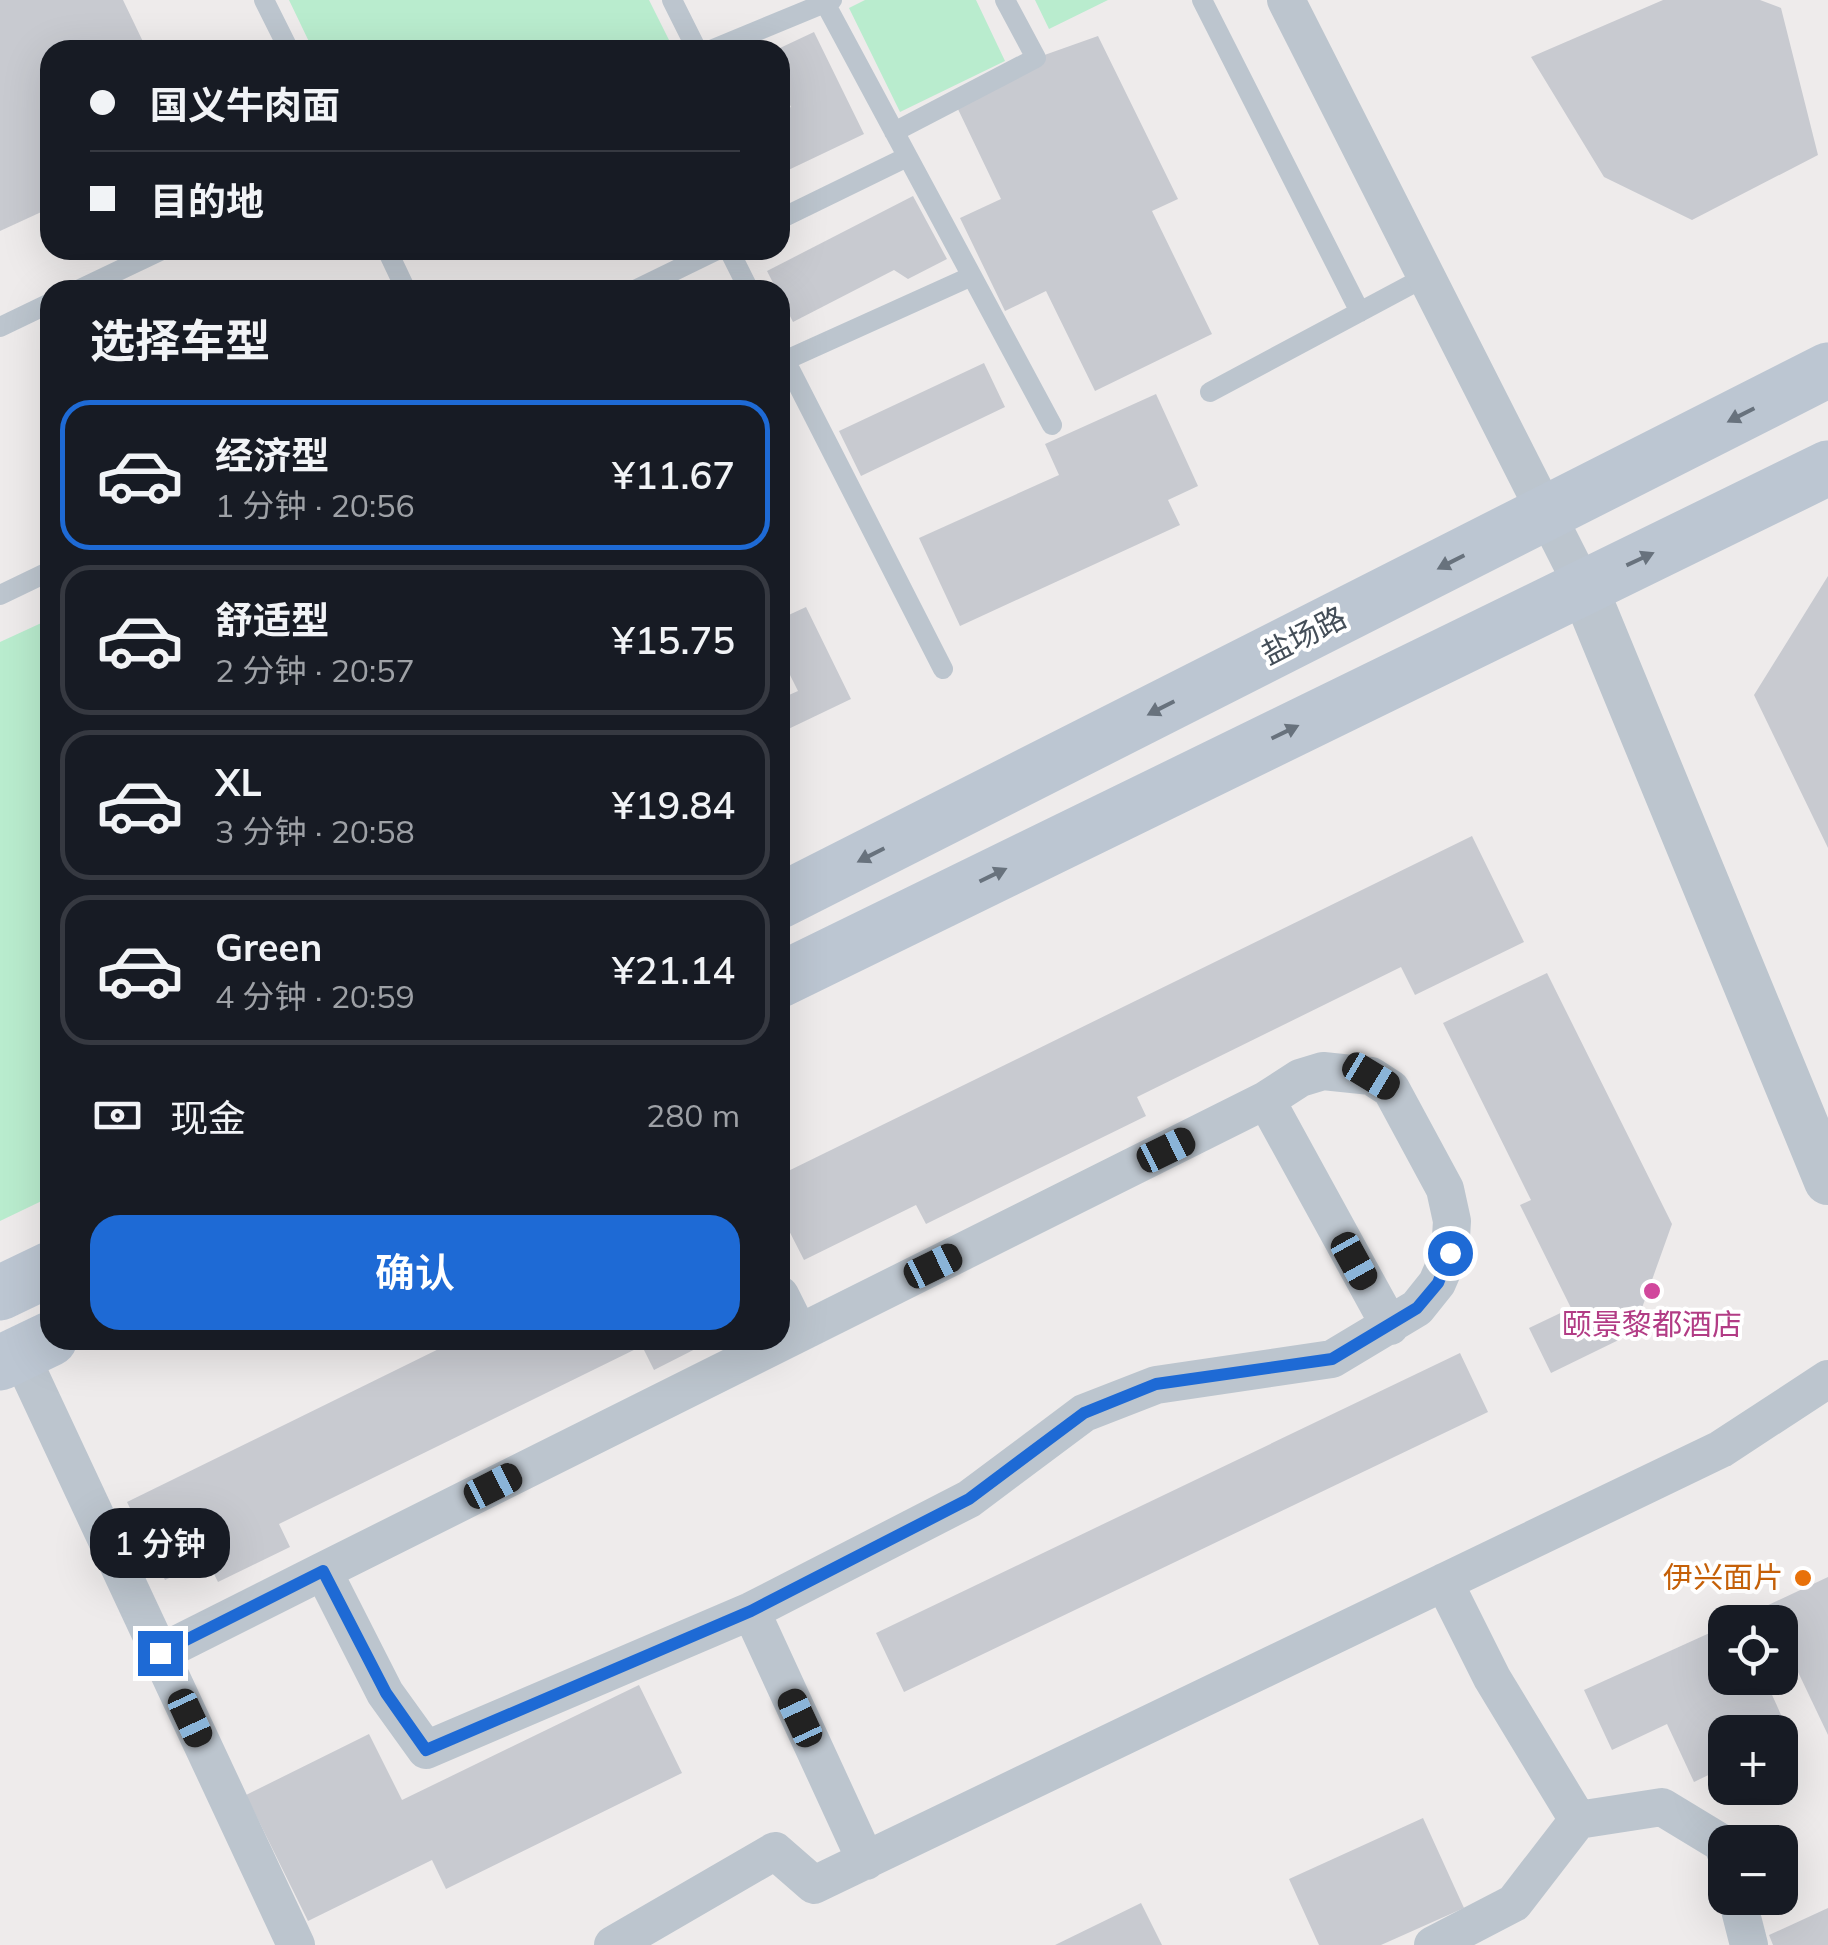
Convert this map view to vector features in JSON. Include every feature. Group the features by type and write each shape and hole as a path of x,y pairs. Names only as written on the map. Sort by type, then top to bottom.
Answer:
{"main road":[{"name":"盐场路","path":"790,895 1828,370"},
{"path":"790,975 1828,468"},
{"path":"0,1293 40,1274"}],"street":[{"path":"1286,0 1584,586 1828,1181"},
{"path":"323,1571 386,1693 426,1750 751,1611 969,1499 1084,1413 1156,1384 1332,1359 1417,1308 1438,1283 1450,1253 1452,1221 1445,1189 1391,1089 1371,1076 1323,1071 1300,1078 1266,1100 790,1338"},
{"path":"1266,1100 1390,1326"},
{"path":"790,1315 799,1333"},
{"path":"160,1653 765,1350"},
{"path":"23,1352 296,1945"},
{"path":"613,1945 775,1851 814,1886 1721,1450 1828,1378"},
{"path":"1444,1582 1492,1678 1578,1820"},
{"path":"751,1611 866,1861"},
{"path":"1433,1945 1514,1904 1578,1820 1662,1807 1708,1835"},
{"path":"1741,1915 1749,1945"}],"lane":[{"path":"264,0 283,40"},
{"path":"672,0 693,40"},
{"path":"894,132 1036,58 1005,0"},
{"path":"1202,0 1360,312"},
{"path":"736,40 829,2 894,132 1052,425"},
{"path":"790,214 908,156"},
{"path":"99,280 141,260"},
{"path":"656,280 696,260"},
{"path":"790,352 972,276"},
{"path":"1210,392 1428,276"},
{"path":"0,328 40,309"},
{"path":"790,369 943,669"},
{"path":"0,595 40,576"}],"green space":[{"path":"289,0 649,0 669,40 308,40"},
{"path":"865,0 976,0 1005,61 900,112 849,8"},
{"path":"1035,0 1108,0 1049,29"},
{"path":"40,624 40,1202 0,1221 0,642"}],"building":[{"path":"0,0 123,0 142,40 40,40 40,213 0,231"},
{"path":"1663,0 1760,0 1781,8 1818,155 1692,220 1604,177 1531,57"},
{"path":"814,32 864,134 790,169 791,107 790,43"},
{"path":"1098,36 1178,199 1152,211 1212,334 1095,391 1046,291 1005,311 960,218 1001,199 956,105 1036,58"},
{"path":"913,196 947,259 908,279 894,270 793,322 790,280 772,280 767,271"},
{"path":"984,363 1005,407 861,476 839,431"},
{"path":"1156,394 1198,486 1168,500 1180,525 960,626 919,538 1059,475 1045,444"},
{"path":"1828,576 1828,848 1754,695"},
{"path":"806,607 851,699 790,728 790,695 798,691 790,675 790,614"},
{"path":"1472,836 1524,942 1415,995 1401,967 1137,1097 1146,1116 926,1224 916,1205 804,1260 790,1233 790,1170"},
{"path":"1547,973 1672,1224 1633,1333 1551,1373 1529,1328 1571,1308 1520,1205 1531,1200 1443,1023"},
{"path":"437,1350 634,1350 279,1524 290,1547 218,1582 207,1560 165,1580 127,1502"},
{"path":"644,1350 693,1350 654,1370"},
{"path":"1460,1353 1488,1412 904,1692 876,1633"},
{"path":"1828,1577 1828,1735 1798,1672 1798,1605 1768,1605"},
{"path":"1708,1634 1708,1695 1772,1695 1781,1715 1708,1715 1708,1775 1694,1782 1667,1724 1612,1750 1584,1690"},
{"path":"639,1685 682,1773 446,1889 432,1860 308,1921 246,1795 369,1734 402,1800"},
{"path":"1423,1818 1464,1908 1381,1945 1319,1945 1289,1879"},
{"path":"1141,1903 1162,1945 1055,1945"},
{"path":"1828,1908 1828,1945 1773,1945 1769,1935"}],"place":[{"name":"颐景黎都酒店","path":"1652,1291"},
{"name":"伊兴面片","path":"1803,1578"}],"route":[{"path":"160,1653 323,1571 386,1693 426,1750 751,1611 969,1499 1016,1460 1084,1413 1156,1384 1332,1359 1417,1308 1438,1283 1450,1253"}]}
